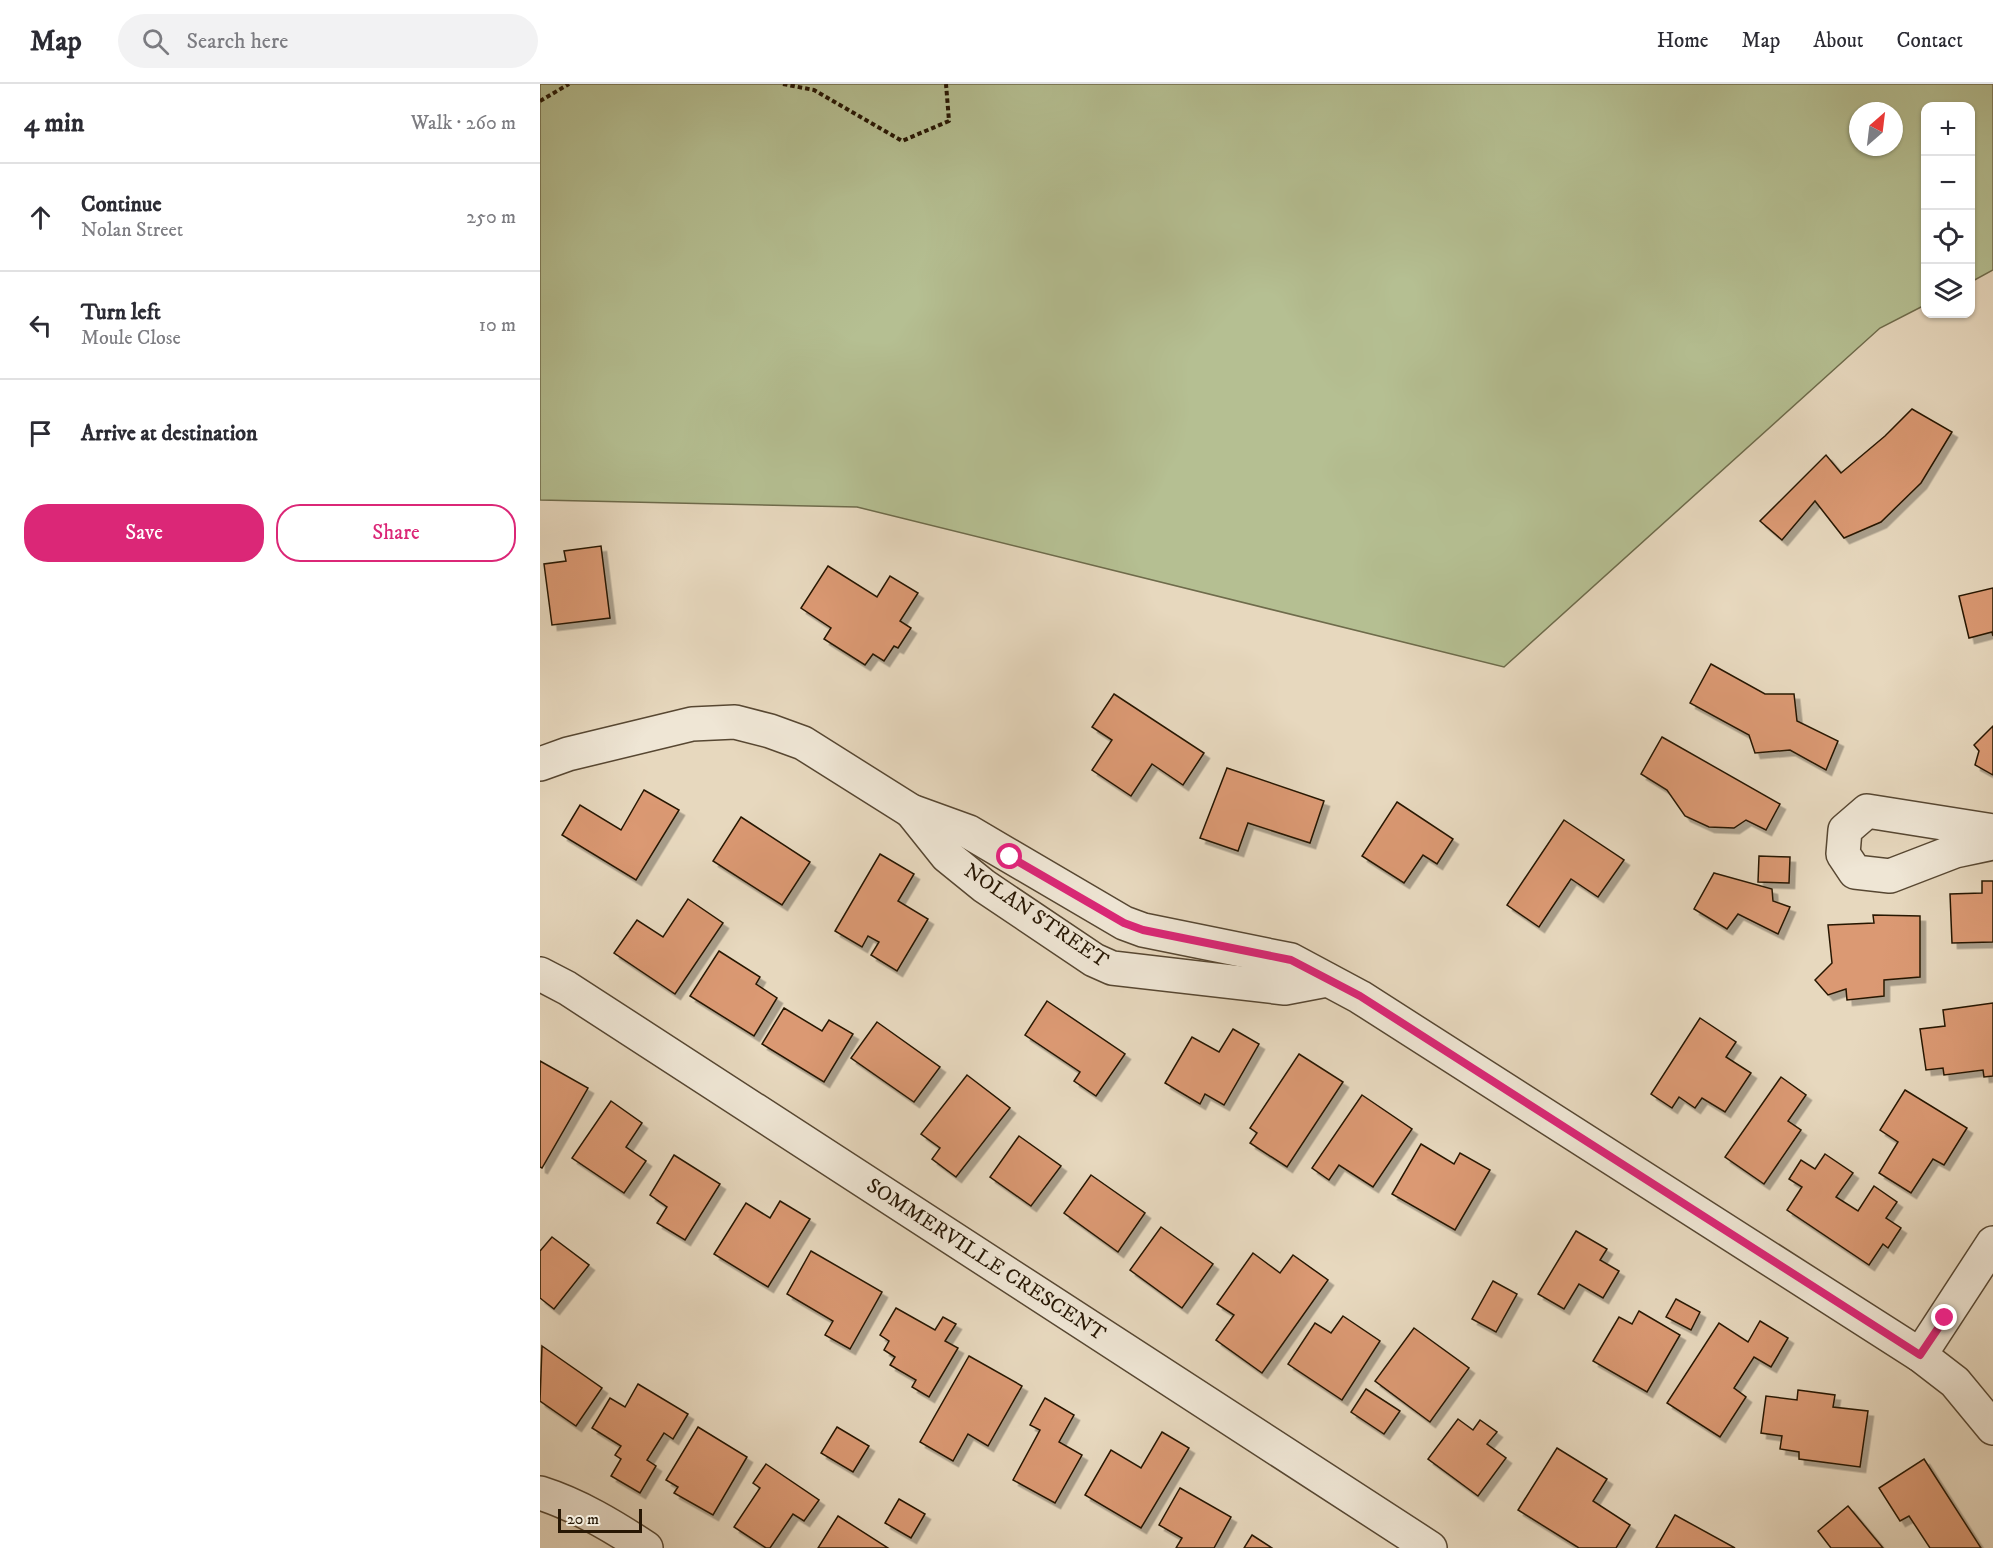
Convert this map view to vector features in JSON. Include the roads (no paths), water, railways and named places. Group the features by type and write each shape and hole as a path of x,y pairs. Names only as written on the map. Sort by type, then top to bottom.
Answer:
{"street":[{"name":"NOLAN STREET","path":"540,764 568,754 692,724 735,722 803,743 911,811 969,832 1124,923 1143,930 1291,960 1360,996 1920,1355 1955,1382 1993,1428"},
{"name":"NOLAN STREET","path":"911,811 947,856 984,886 1094,960 1112,968 1285,987 1327,980"},
{"path":"1993,831 1867,812 1845,830 1843,854 1855,872 1890,876 1955,851 1993,843"},
{"name":"SOMMERVILLE CRESCENT","path":"540,974 577,994 1430,1548"},
{"path":"1920,1355 1993,1243"},
{"path":"540,1493 560,1499 612,1525 646,1548"}]}
